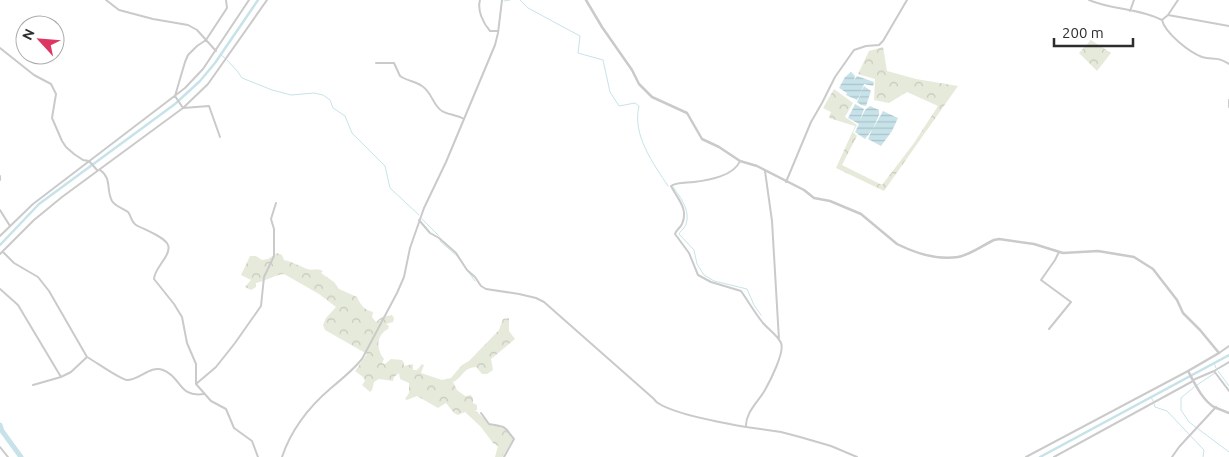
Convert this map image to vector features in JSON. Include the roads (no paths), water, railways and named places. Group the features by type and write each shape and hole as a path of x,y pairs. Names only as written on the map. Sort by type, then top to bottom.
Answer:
{"street":[{"path":"106,0 119,10 153,19 188,25 197,30 216,51"},
{"path":"182,107 176,98 185,62 197,46 206,40 227,8 226,0"},
{"path":"0,236 33,204 176,98 216,51 249,0"},
{"path":"0,254 34,220 182,107 208,84 267,0"},
{"path":"480,0 478,9 484,22 490,31 498,31"},
{"path":"282,457 293,432 314,404 355,368 362,359 398,293 419,220 495,45 502,0"},
{"path":"586,0 632,70 639,84 652,97 687,113 702,139 719,147 740,161 757,166 804,190 814,198 830,201 862,214 897,244 932,258 959,257 999,239 1034,244 1063,253 1098,251 1134,257 1153,269 1177,300 1183,313 1219,353"},
{"path":"786,182 810,122 822,103 832,80 854,50 883,42 907,0"},
{"path":"1089,0 1102,5 1153,15 1162,20 1168,31 1179,42 1194,52 1203,57 1216,57 1229,64"},
{"path":"1130,10 1134,0"},
{"path":"1162,20 1178,0"},
{"path":"1168,14 1229,26"},
{"path":"0,48 34,75 51,84 56,94 52,118 66,147 82,160 89,161 105,174 110,195 115,204 128,212 135,224 168,244 166,257 156,269 154,279 182,317 187,343 196,364 196,384 204,394 226,410 234,428 252,441 258,457"},
{"path":"376,63 394,63 400,76 423,86 442,111 457,114 464,119"},
{"path":"1229,100 1229,107"},
{"path":"182,107 209,106 220,138"},
{"path":"740,161 733,171 712,178 672,184 672,188 683,207 684,216 681,225 674,234 689,253 698,275 711,282 741,291 779,340 783,348 765,391 748,415 746,427"},
{"path":"765,170 772,221 779,340"},
{"path":"196,384 216,367 261,306 264,277 274,256 274,230 271,218 276,203"},
{"path":"0,210 10,226"},
{"path":"419,220 430,233 439,238 460,257 467,270 486,290 536,298 544,302 656,402 672,410 702,419 781,432 831,446 857,457"},
{"path":"3,252 14,263 38,277 44,284 68,320 87,357 105,367 120,379 128,380 155,369 163,370 186,392 194,396 204,394"},
{"path":"1049,329 1072,302 1041,280 1059,252"},
{"path":"0,289 18,305 61,377"},
{"path":"1026,457 1189,372 1229,346"},
{"path":"34,385 71,372 87,357"},
{"path":"1054,457 1193,379 1214,371 1229,362"},
{"path":"1214,371 1229,391"},
{"path":"1189,372 1209,402 1229,413"},
{"path":"1172,457 1216,407"},
{"path":"481,413 490,424 503,426 508,429 514,439 504,457"},
{"path":"0,447 8,457"}],"water":[{"path":"851,72 855,76 854,80 857,76 874,82 873,86 864,84 861,92 864,86 871,91 866,106 857,102 861,93 857,100 846,95 847,93 839,88 845,77"},
{"path":"855,104 864,109 860,120 865,110 870,106 879,110 879,115 873,129 883,111 898,118 892,131 881,146 868,139 872,130 865,139 855,132 859,124 848,118"}],"waterway":[{"path":"0,245 39,204 175,104 200,81 215,63 258,0"},
{"path":"504,1 510,0"},
{"path":"520,0 528,8 580,36 578,53 603,60 610,92 619,106 635,103 639,106 638,128 641,138 650,158 668,186"},
{"path":"221,55 225,58"},
{"path":"227,60 242,78 272,90 291,95 314,93 323,95 330,100 333,108 345,116 352,133 385,166 390,188 419,215"},
{"path":"673,187 687,212 686,223 679,234 694,250 697,264 704,275 714,281 747,289 761,315"},
{"path":"422,219 439,236"},
{"path":"440,241 457,256 475,281"},
{"path":"1040,457 1229,355"},
{"path":"1214,363 1216,368"},
{"path":"1218,371 1229,386"},
{"path":"1197,385 1215,373"},
{"path":"1194,387 1181,398 1181,410 1189,422 1229,452"},
{"path":"1151,397 1153,401"},
{"path":"1154,404 1155,407 1167,411 1204,450 1203,457"},
{"path":"0,425 2,431 21,457"}]}
